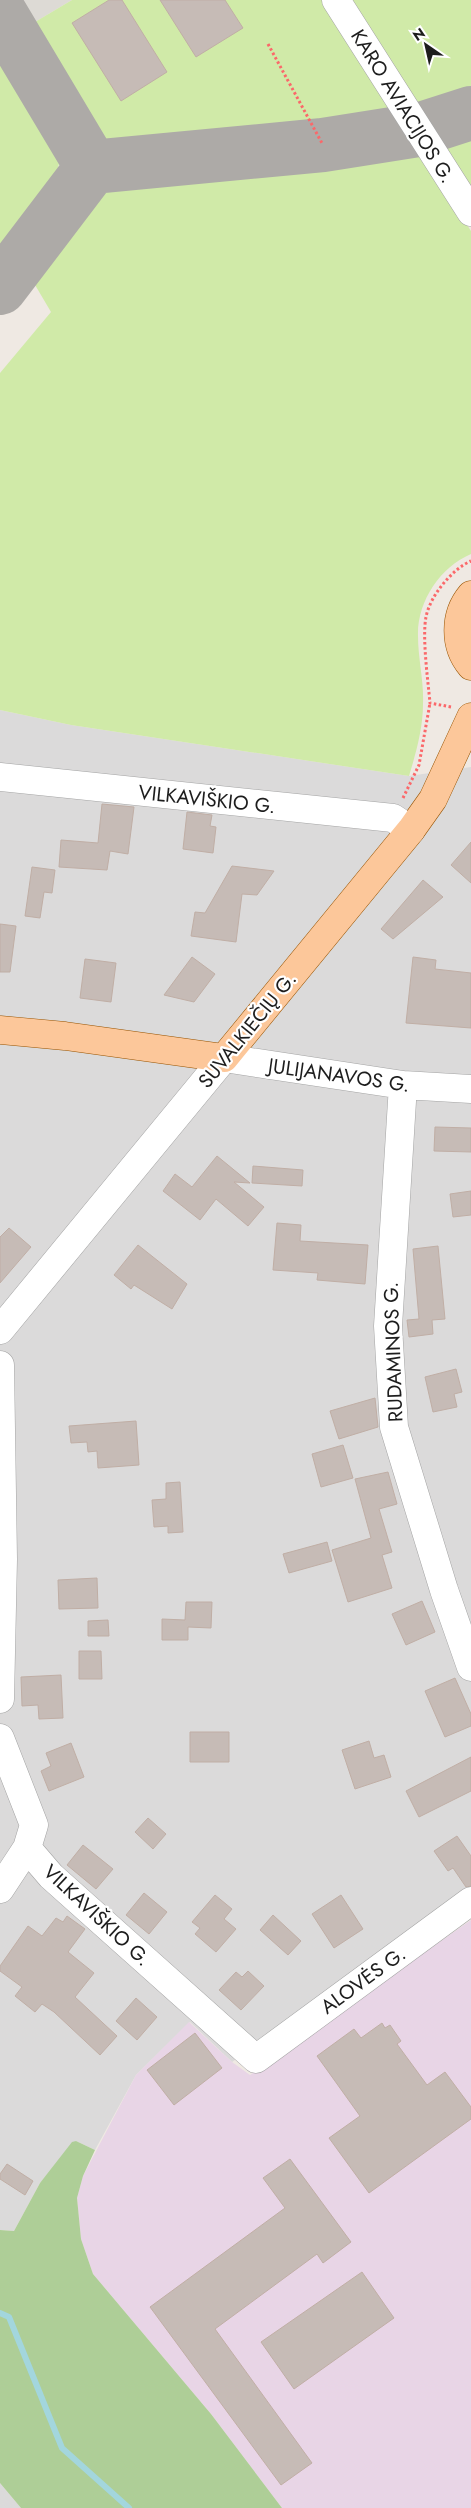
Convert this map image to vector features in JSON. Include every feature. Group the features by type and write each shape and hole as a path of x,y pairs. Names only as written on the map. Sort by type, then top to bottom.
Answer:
{"main road":[{"path":"471,596 465,603 458,623 460,644 471,666"},
{"name":"SUVALKIEČIŲ G.","path":"224,1058 402,824 433,799 471,717"},
{"name":"JULIJANAVOS G.","path":"0,1030 65,1036 224,1058"}],"street":[{"name":"KARO AVIACIJOS G.","path":"336,0 471,212"},
{"name":"VILKAVIŠKIO G.","path":"0,777 402,824"},
{"name":"JULIJANAVOS G.","path":"224,1058 403,1085 471,1090"},
{"name":"SUVALKIEČIŲ G.","path":"4,1313 224,1058"},
{"name":"RUDAMINOS G.","path":"403,1085 388,1326 394,1427 444,1590 471,1666"},
{"path":"0,1365 2,1559 0,1699"},
{"name":"VILKAVIŠKIO G.","path":"0,1738 34,1824 27,1848 51,1876 256,2059"},
{"path":"0,1889 27,1848"},
{"name":"ALOVĖS G.","path":"256,2059 471,1901"}],"path":[{"path":"268,44 324,145"},
{"path":"402,824 419,765 430,703"}],"shaded area":[{"path":"21,0 72,0 35,22"},
{"path":"0,710 71,725 409,776 471,767 471,1900 232,2062 190,2022 136,2075 95,2150 76,2141 40,2183 14,2231 0,2230"},
{"path":"471,1920 471,2508 282,2508 211,2414 93,2274 81,2239 77,2198 83,2176 136,2075 189,2022 232,2062 250,2075"},
{"path":"0,2483 21,2508 0,2508"}],"green space":[{"path":"15,0 21,0 35,22 72,0 325,0 388,99 390,114 384,120 131,149 105,145"},
{"path":"349,0 471,0 471,92 426,108 416,105"},
{"path":"0,44 55,135 60,160 55,179 0,253"},
{"path":"471,128 471,192 442,143 447,136"},
{"path":"407,151 418,156 430,168 471,231 471,554 460,560 440,577 432,587 422,611 418,636 423,687 423,713 419,740 409,776 71,725 0,710 0,373 51,312 28,273 80,205 113,185"},
{"path":"76,2141 95,2150 83,2176 77,2198 81,2239 93,2274 211,2414 282,2508 21,2508 0,2483 0,2230 14,2231 40,2183 72,2142"}],"building":[{"path":"109,0 122,0 167,72 121,101 72,23"},
{"path":"160,0 225,0 243,28 196,57"},
{"path":"102,804 134,807 128,854 110,851 107,870 59,867 61,840 98,843"},
{"path":"187,812 212,815 210,826 216,827 213,853 183,849"},
{"path":"471,842 471,883 451,865"},
{"path":"232,866 274,871 257,895 242,894 236,942 191,936 195,912 205,913"},
{"path":"32,867 55,870 52,893 44,892 40,918 25,916"},
{"path":"423,880 443,897 393,939 381,929"},
{"path":"0,924 16,926 10,972 0,972"},
{"path":"192,957 215,974 194,1002 164,995"},
{"path":"413,957 436,960 435,969 471,973 471,1028 406,1023"},
{"path":"85,959 116,963 111,1002 80,998"},
{"path":"435,1127 471,1128 471,1152 434,1151"},
{"path":"217,1156 250,1183 234,1182 264,1207 248,1226 216,1199 200,1220 163,1191 175,1174 192,1187"},
{"path":"253,1166 303,1170 302,1186 252,1183"},
{"path":"471,1191 471,1215 453,1217 450,1194"},
{"path":"277,1223 301,1225 300,1241 368,1245 365,1284 317,1280 318,1273 273,1270"},
{"path":"9,1228 31,1247 0,1283 0,1237"},
{"path":"138,1245 187,1284 172,1309 134,1285 131,1289 114,1275"},
{"path":"438,1246 445,1319 432,1320 433,1334 409,1337 407,1320 419,1319 413,1249"},
{"path":"456,1369 462,1392 454,1394 457,1407 433,1412 425,1377"},
{"path":"375,1398 378,1427 339,1439 330,1411"},
{"path":"136,1421 139,1465 98,1468 97,1451 88,1452 87,1442 71,1443 69,1426"},
{"path":"343,1445 353,1478 321,1487 312,1454"},
{"path":"388,1472 397,1504 379,1509 392,1552 382,1555 392,1588 348,1602 332,1550 371,1538 355,1479"},
{"path":"180,1482 183,1532 168,1533 168,1526 154,1527 152,1500 166,1499 166,1483"},
{"path":"327,1542 332,1561 289,1573 283,1554"},
{"path":"97,1578 98,1608 59,1609 58,1580"},
{"path":"422,1601 435,1632 406,1645 392,1614"},
{"path":"186,1602 212,1602 211,1628 188,1627 188,1640 162,1640 162,1619 185,1620"},
{"path":"108,1620 109,1636 88,1636 88,1621"},
{"path":"79,1651 101,1651 102,1679 79,1679"},
{"path":"61,1675 63,1718 39,1719 38,1705 22,1706 21,1677"},
{"path":"455,1678 471,1714 471,1726 445,1737 425,1691"},
{"path":"190,1732 229,1732 229,1762 190,1762"},
{"path":"369,1741 374,1758 384,1755 391,1777 355,1789 342,1750"},
{"path":"71,1743 84,1777 49,1791 41,1771 51,1766 46,1753"},
{"path":"471,1757 471,1791 419,1817 406,1791"},
{"path":"148,1818 166,1834 153,1849 135,1832"},
{"path":"457,1836 471,1856 471,1886 466,1887 453,1868 448,1871 434,1851"},
{"path":"83,1845 113,1869 96,1889 67,1865"},
{"path":"144,1893 167,1912 149,1934 126,1915"},
{"path":"215,1895 232,1909 224,1919 236,1929 216,1952 195,1934 200,1928 192,1922"},
{"path":"341,1895 363,1929 334,1948 312,1914"},
{"path":"273,1915 301,1941 288,1955 260,1930"},
{"path":"67,1916 85,1929 68,1952 94,1973 75,1997 117,2036 100,2055 54,2012 42,2004 35,2012 15,1996 22,1987 0,1971 0,1966 28,1926 42,1936 56,1918 63,1922"},
{"path":"248,1971 264,1986 241,2010 219,1990 236,1972 242,1977"},
{"path":"136,1998 157,2017 137,2040 116,2021"},
{"path":"382,2023 385,2028 390,2025 401,2041 397,2044 427,2085 445,2072 471,2107 471,2119 369,2193 329,2138 360,2116 317,2056 354,2029 361,2038"},
{"path":"195,2033 222,2068 174,2105 147,2070"},
{"path":"290,2159 351,2242 323,2263 317,2254 215,2329 312,2463 281,2485 150,2307 285,2208 263,2178"},
{"path":"7,2164 33,2181 25,2195 0,2179 0,2174"},
{"path":"362,2272 394,2318 294,2389 261,2342"}],"waterway":[{"path":"0,2313 9,2317 62,2448 129,2508"}],"taxiway":[{"path":"0,13 92,167 0,288"},
{"path":"92,167 323,145 418,130 471,113"}]}
